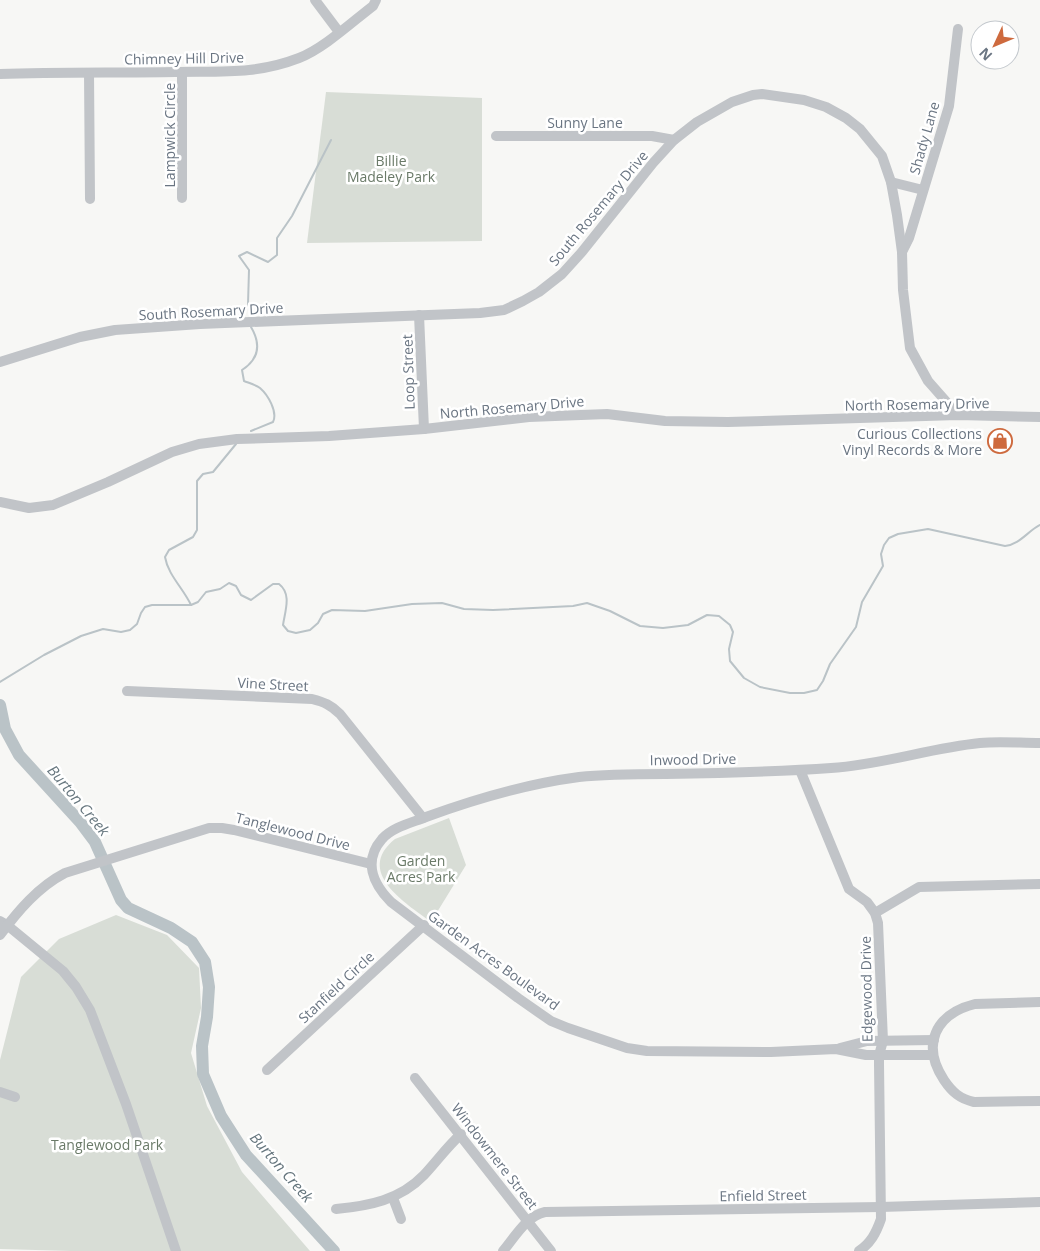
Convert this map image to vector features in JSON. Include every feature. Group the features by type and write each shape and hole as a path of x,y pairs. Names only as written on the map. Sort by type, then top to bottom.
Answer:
{"street":[{"path":"315,0 339,32"},
{"name":"Chimney Hill Drive","path":"0,74 225,73 254,71 277,66 301,57 339,32 373,6 376,0"},
{"name":"Shady Lane","path":"902,252 909,238 948,106 958,28"},
{"name":"Lampwick Circle","path":"182,72 182,198"},
{"path":"89,73 90,199"},
{"name":"South Rosemary Drive","path":"0,362 80,337 115,330 200,324 480,313 504,310 539,292 562,274 674,140 697,122 721,107 742,98 762,94 804,100 836,112 860,129 882,156 891,182 902,252 903,290 910,348 928,381 958,415"},
{"name":"Sunny Lane","path":"496,136 652,136 674,140"},
{"path":"891,182 924,190"},
{"name":"Loop Street","path":"419,315 424,429"},
{"name":"North Rosemary Drive","path":"0,502 29,508 53,505 172,452 199,444 236,439 329,436 424,429 529,417 608,414 665,420 728,422 958,415 1040,417"},
{"name":"Vine Street","path":"127,691 312,699 324,702 332,706 340,714 423,818"},
{"name":"Inwood Drive","path":"371,864 374,852 382,839 400,827 469,801 545,783 579,777 606,775 834,768 881,762 946,748 981,743 1040,743"},
{"path":"800,770 849,890 867,902 875,913 912,889 928,885 1040,884"},
{"name":"Tanglewood Drive","path":"0,935 4,923 54,879 65,873 209,828 222,828 371,864"},
{"name":"Garden Acres Boulevard","path":"371,864 378,888 391,902 424,925 518,998 551,1021 627,1048 671,1052 836,1049 866,1055 917,1055 933,1048"},
{"name":"Edgewood Drive","path":"859,1251 870,1243 877,1232 881,1220 879,1055 883,1041 878,923 875,913"},
{"path":"4,923 63,971 76,986 90,1010 126,1104 176,1251"},
{"name":"Stanfield Circle","path":"267,1070 424,925"},
{"path":"937,1069 933,1048 938,1026 944,1019 967,1006 975,1004 1040,1002"},
{"name":"Garden Acres Boulevard","path":"836,1049 858,1043 883,1041 933,1048"},
{"path":"917,1055 937,1069 950,1089 965,1100 974,1102 1040,1101"},
{"name":"Windowmere Street","path":"416,1078 551,1251"},
{"path":"0,1092 15,1098"},
{"path":"336,1209 368,1205 393,1198 415,1183 461,1134"},
{"path":"393,1198 401,1219"},
{"name":"Enfield Street","path":"528,1220 536,1214 544,1212 881,1207 1040,1202"},
{"path":"503,1251 528,1220"}],"green space":[{"name":"Billie Madeley Park","path":"326,92 482,98 482,241 307,243"},
{"name":"Garden Acres Park","path":"449,818 466,865 431,922 409,906 388,886 382,875 380,863 384,851 395,839"},
{"name":"Tanglewood Park","path":"116,915 167,935 199,968 201,1008 191,1053 207,1106 242,1172 310,1251 71,1251 0,1249 0,1060 21,977 59,939"}],"waterway":[{"path":"251,315 248,304 249,270 239,256 247,252 268,262 277,255 277,238 292,216 331,140"},
{"path":"251,327 256,339 257,351 252,361 242,370 244,381 257,386 263,391 269,399 274,413 273,422 251,431"},
{"path":"191,605 172,576 165,557 169,550 193,537 197,530 197,481 203,474 213,472 236,444"},
{"path":"0,682 44,655 81,636 103,629 121,632 130,630 137,624 145,607 152,605 191,605 198,602 206,592 220,589 229,583 236,586 241,595 251,600 273,584 279,584 287,598 283,625 288,631 296,633 310,630 318,623 323,614 332,610 365,611 412,604 442,603 464,609 493,610 573,606 587,603 610,611 640,626 663,628 688,625 707,615 719,616 730,625 733,632 729,649 730,661 744,678 760,687 790,693 804,693 817,690 830,664 856,627 862,602 883,566 881,554 889,538 898,534 928,529 1005,546 1015,543 1040,525"},
{"name":"Burton Creek","path":"0,705 5,729 19,755 80,822 95,842 121,900 128,908 171,928 192,942 205,962 209,987 207,1017 202,1046 203,1074 221,1116 246,1155 334,1251"}],"place":[{"name":"Curious Collections Vinyl Records & More","path":"1000,441"}]}
